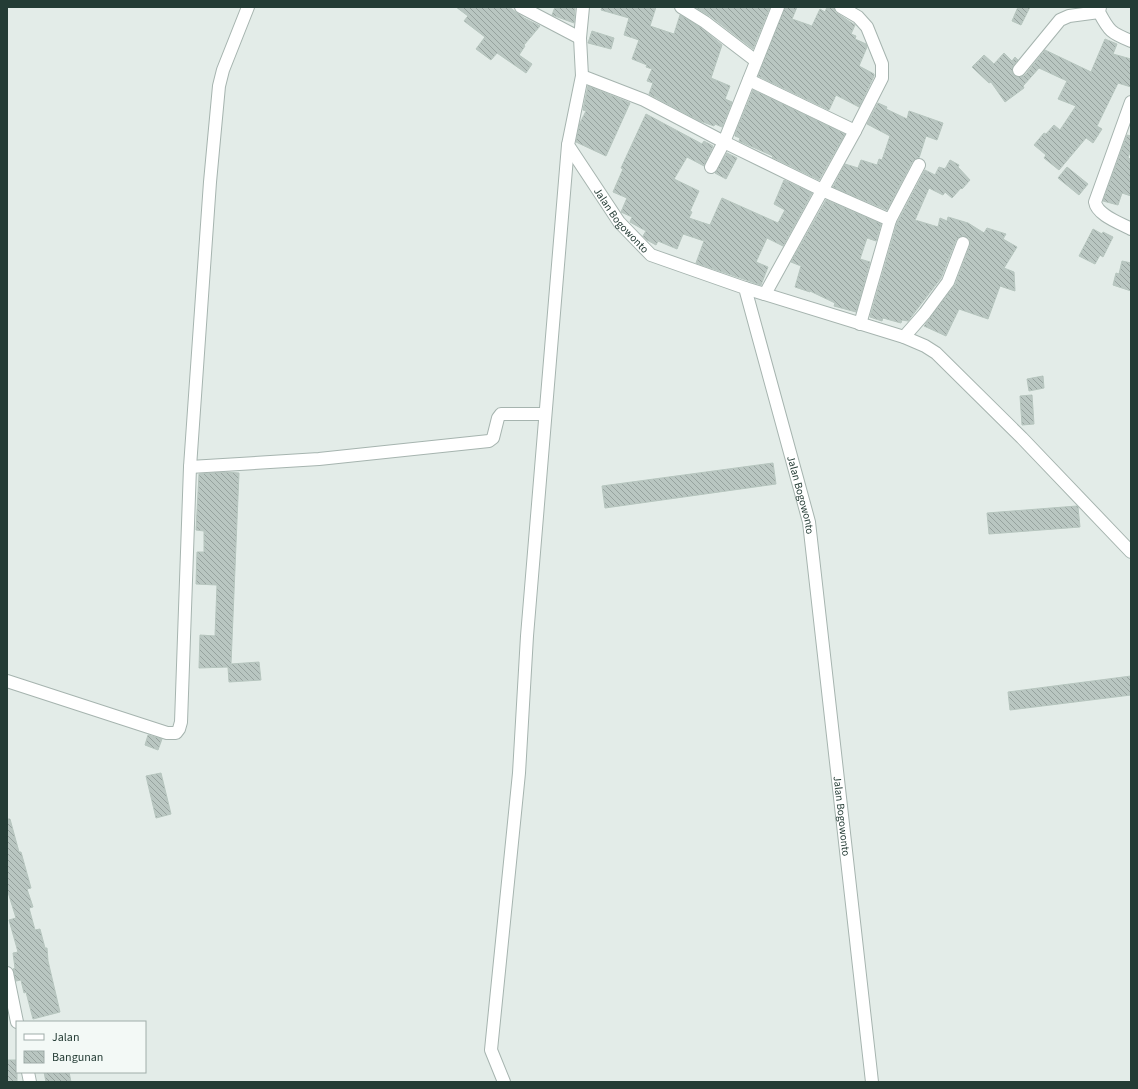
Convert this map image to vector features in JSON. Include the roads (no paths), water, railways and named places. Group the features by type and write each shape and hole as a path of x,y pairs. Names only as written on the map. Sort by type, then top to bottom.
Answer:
{"street":[{"path":"7,681 167,733 174,734 177,732 181,722 190,467 210,182 219,86 223,70 248,7"},
{"path":"521,7 580,38"},
{"path":"504,1082 492,1050 519,773 527,636 568,145 582,76 580,38 584,7"},
{"path":"681,7 705,22 756,61"},
{"path":"711,167 724,142 778,7"},
{"path":"765,294 855,131 882,78 882,64 865,23 858,17 840,7"},
{"path":"1019,70 1060,20 1070,16 1099,9 1107,28 1118,36 1131,41"},
{"path":"582,76 644,100 724,142 822,190 890,220"},
{"path":"749,80 855,131"},
{"path":"1131,102 1095,202 1096,207 1100,212 1131,228"},
{"name":"Jalan Bogowonto","path":"568,145 619,222 645,250 657,258 745,288 809,522 872,1082"},
{"path":"860,324 890,220 919,165"},
{"path":"904,338 948,282 963,243"},
{"path":"745,288 904,338 925,346 936,353 1022,438 1131,552"},
{"path":"190,467 319,459 489,441 494,437 498,418 501,414 546,414"},
{"path":"7,973 17,1021"}]}
